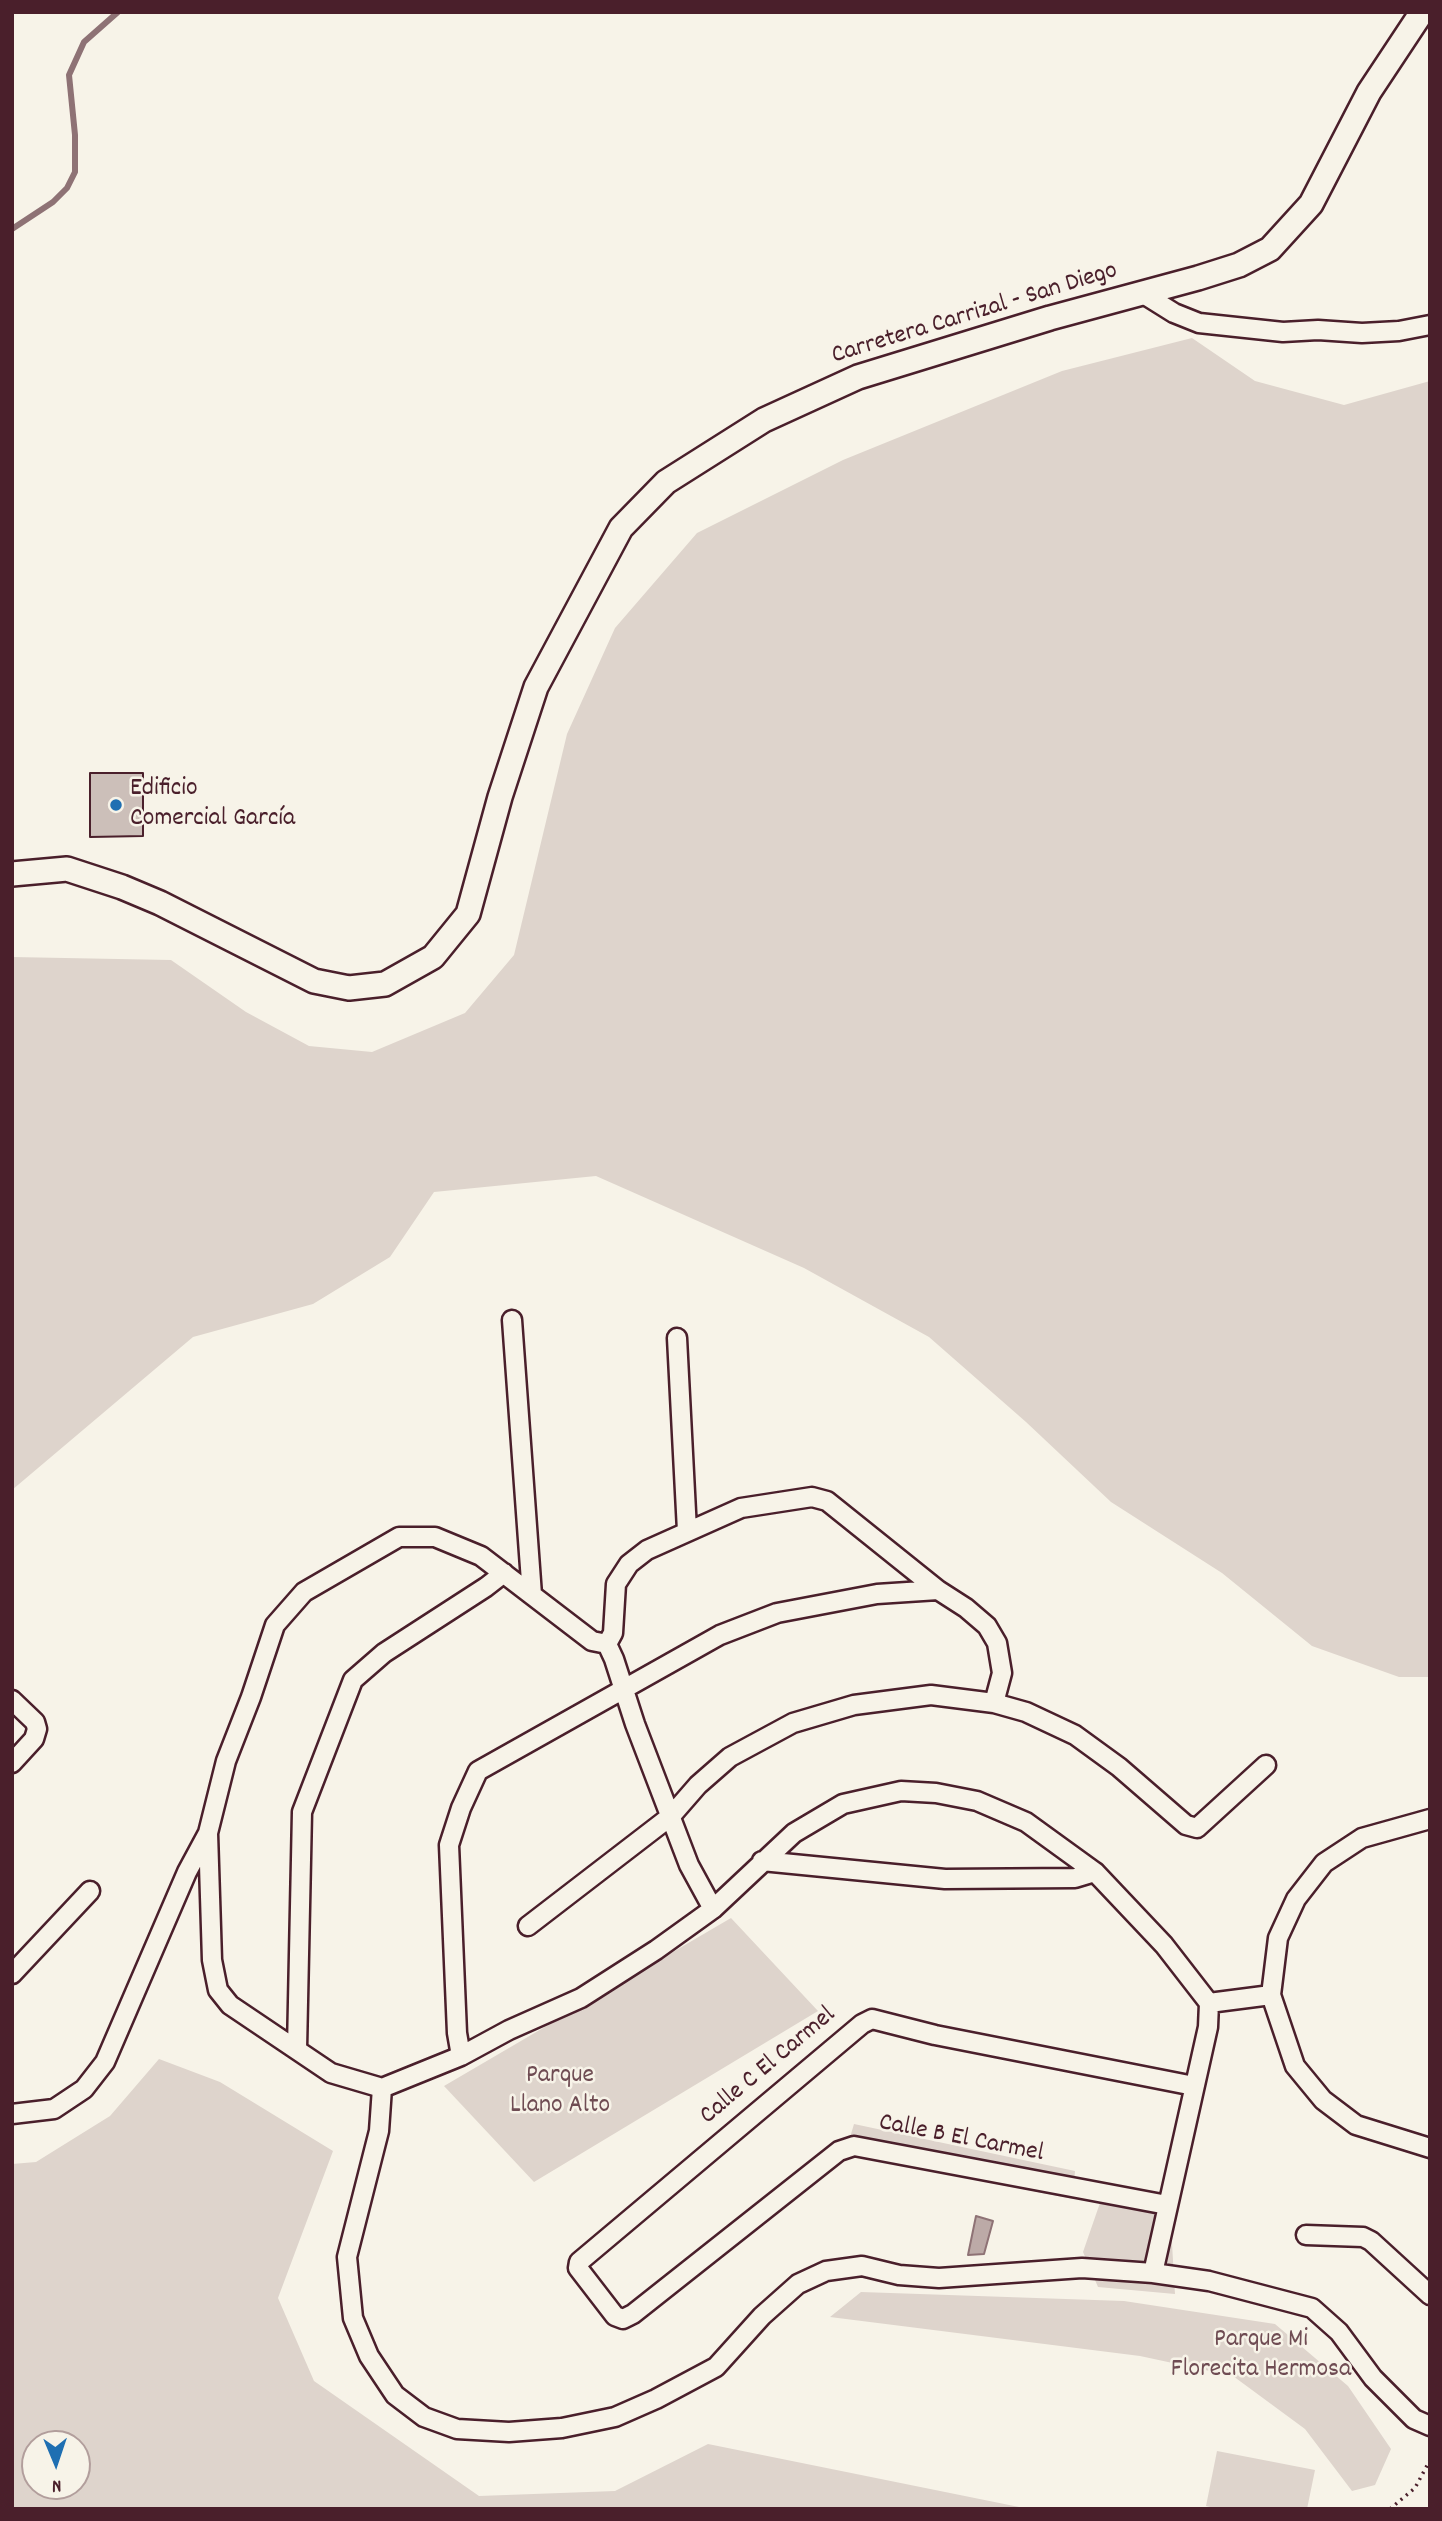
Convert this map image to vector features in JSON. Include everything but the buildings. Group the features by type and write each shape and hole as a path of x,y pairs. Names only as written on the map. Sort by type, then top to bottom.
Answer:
{"street":[{"name":"Carretera Carrizal - San Diego","path":"12,874 67,869 160,903 314,981 349,988 385,984 433,957 468,914 500,797 536,687 621,528 666,482 764,421 858,377 1050,318 1239,265 1270,249 1311,204 1369,92 1422,12"},
{"path":"1142,293 1174,313 1199,323 1283,332 1318,330 1362,333 1399,331 1430,325"},
{"path":"512,1320 532,1595"},
{"path":"677,1338 687,1531"},
{"path":"713,1909 689,1865 607,1644 613,1633 616,1584 629,1564 647,1550 741,1508 811,1497 827,1501 987,1626 997,1643 1002,1674 994,1703"},
{"path":"12,2114 54,2109 83,2089 105,2062 187,1872 208,1833 226,1761 275,1625 304,1592 399,1537 435,1537 481,1556 592,1641 607,1644"},
{"path":"297,2049 302,1812 353,1680 384,1653 504,1573"},
{"path":"461,2056 457,2032 449,1844 478,1770 720,1634 777,1613 877,1594 939,1590"},
{"path":"528,1926 671,1816 698,1785 730,1757 793,1723 854,1705 931,1695 994,1703 1026,1712 1074,1735 1119,1767 1186,1825 1197,1828 1266,1765"},
{"path":"12,1700 35,1722 37,1729 34,1739 12,1763"},
{"path":"208,1833 212,1959 218,1990 230,2005 331,2073 382,2088 461,2056 581,1997 656,1950 713,1909 794,1833 843,1804 901,1791 936,1793 976,1801 1026,1822 1095,1872 1164,1945 1209,2003 1208,2027 1153,2273"},
{"path":"1430,1819 1362,1838 1325,1863 1296,1899 1278,1938 1271,1995 1295,2066 1323,2100 1356,2125 1397,2140 1430,2148"},
{"path":"762,1861 945,1879 1075,1878 1095,1872"},
{"path":"12,1974 90,1891"},
{"path":"1209,2003 1271,1995"},
{"name":"Calle C El Carmel","path":"633,2314 623,2319 615,2316 581,2275 579,2262 862,2024 872,2019 935,2035 1194,2086"},
{"path":"382,2088 379,2131 347,2257 353,2318 369,2356 395,2395 424,2417 457,2429 509,2432 562,2428 615,2417 716,2367 762,2316 798,2284 827,2271 862,2266 898,2275 939,2278 1082,2268 1153,2273 1209,2281 1312,2308 1339,2332 1373,2378 1415,2419 1430,2426"},
{"name":"Calle B El Carmel","path":"633,2314 839,2151 854,2146 1167,2205"},
{"path":"1306,2235 1363,2237 1371,2241 1430,2295"}],"path":[{"path":"1390,2509 1415,2488 1430,2460"}],"green space":[{"path":"1192,338 1255,381 1344,405 1430,381 1430,1677 1399,1677 1312,1646 1222,1573 1111,1502 1026,1422 929,1337 804,1268 596,1176 434,1192 390,1257 313,1304 193,1337 12,1490 12,957 171,960 246,1012 309,1046 372,1052 465,1013 514,955 567,734 615,628 697,533 843,460 1062,371"},
{"name":"Parque Llano Alto","path":"731,1918 818,2011 534,2182 444,2086"},
{"path":"159,2059 220,2082 333,2151 278,2298 314,2381 479,2496 615,2491 708,2444 1029,2509 12,2509 12,2164 36,2162 110,2116"},
{"path":"854,2124 1075,2171 1073,2199 845,2154"},
{"path":"1101,2200 1170,2210 1175,2294 1098,2287 1083,2252"},
{"name":"Parque Mi Florecita Hermosa","path":"861,2292 1124,2301 1275,2324 1348,2386 1391,2449 1375,2485 1352,2491 1305,2429 1233,2376 1140,2356 830,2317"},
{"path":"1217,2451 1315,2470 1307,2509 1218,2509 1206,2506"}],"shaded area":[{"path":"976,2216 993,2221 984,2254 968,2255"}],"waterway":[{"path":"12,229 53,202 67,188 75,172 75,135 69,75 84,42 118,12"}],"place":[{"name":"Edificio Comercial García","path":"116,805"}]}
